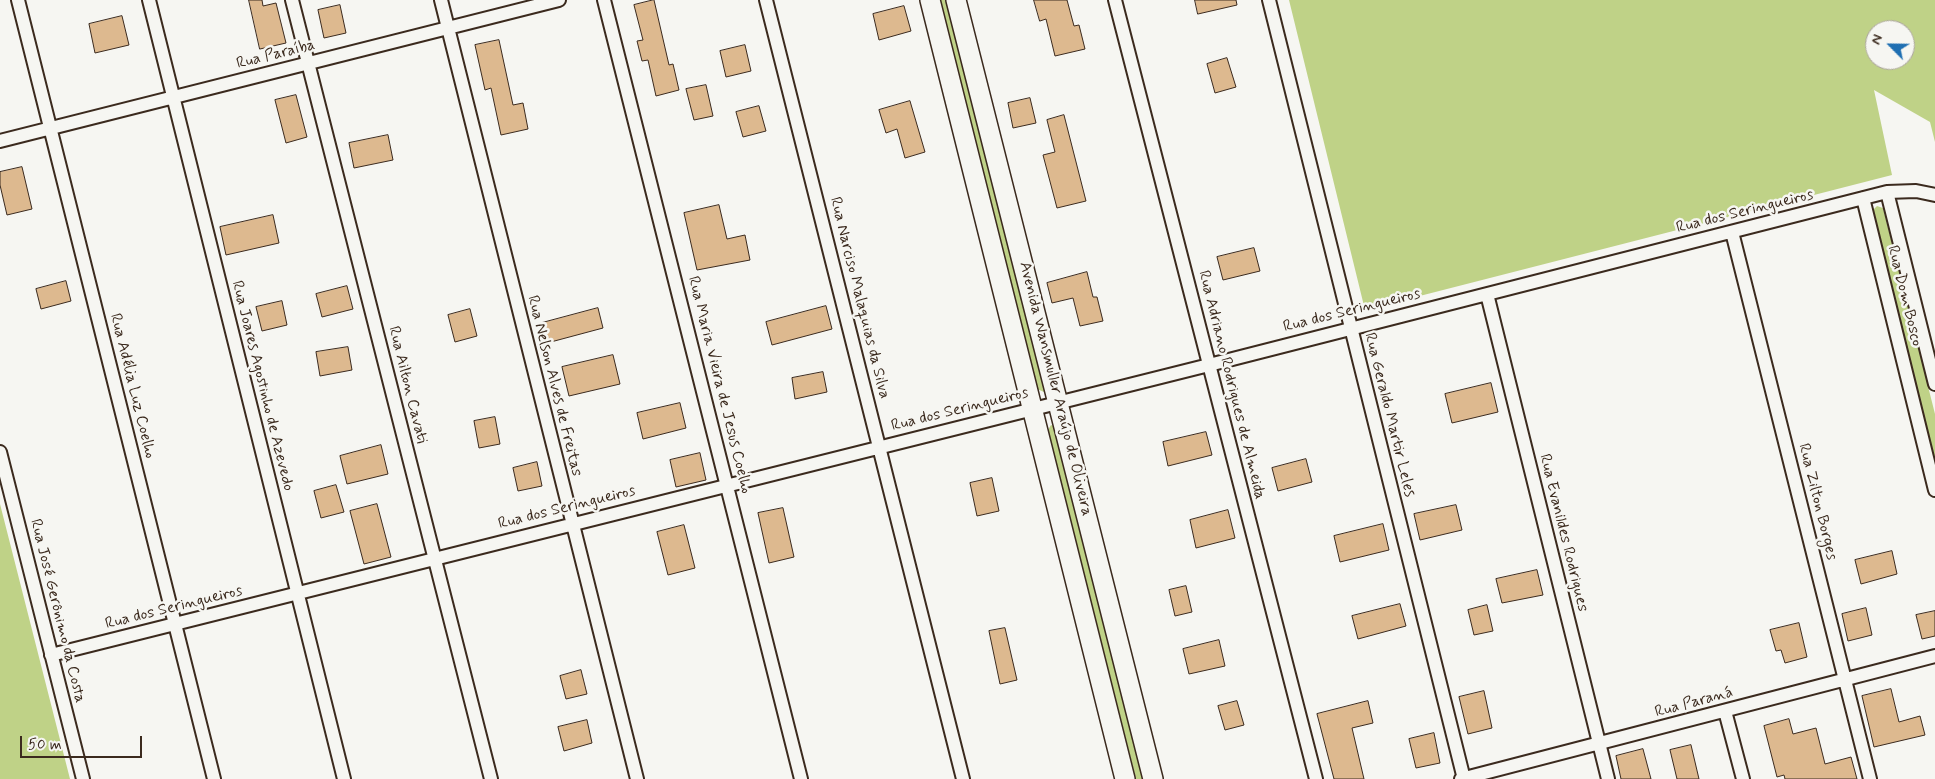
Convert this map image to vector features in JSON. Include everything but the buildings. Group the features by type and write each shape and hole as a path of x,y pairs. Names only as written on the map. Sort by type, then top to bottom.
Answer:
{"street":[{"name":"Rua Adélia Luz Coelho","path":"18,0 214,779"},
{"name":"Rua Joares Agostinho de Azevedo","path":"149,0 344,779"},
{"name":"Rua Ailton Cavati","path":"292,0 491,779"},
{"name":"Rua Nelson Alves de Freitas","path":"442,0 637,779"},
{"name":"Rua Paraíba","path":"0,141 559,0"},
{"name":"Rua Maria Vieira de Jesus Coelho","path":"604,0 801,779"},
{"name":"Rua Narciso Malaquias da Silva","path":"766,0 963,779"},
{"name":"Avenida Wansmuller Araújo de Oliveira","path":"930,0 1125,779"},
{"name":"Avenida Wansmuller Araújo de Oliveira","path":"956,0 1153,779"},
{"name":"Rua Adriano Rodrigues de Almeida","path":"1115,0 1316,779"},
{"name":"Rua Geraldo Martir Leles","path":"1269,0 1463,779"},
{"name":"Rua dos Seringueiros","path":"51,655 1209,365 1887,192 1916,191 1935,195"},
{"name":"Rua Dom Bosco","path":"1887,192 1935,384"},
{"name":"Rua Dom Bosco","path":"1863,198 1935,490"},
{"name":"Rua Zilton Borges","path":"1732,232 1870,779"},
{"name":"Rua Evanildes Rodrigues","path":"1487,294 1608,779"},
{"name":"Rua José Gerônimo da Costa","path":"0,452 82,779"},
{"name":"Rua Paraná","path":"1463,779 1935,656"},
{"path":"1725,711 1743,779"}],"green space":[{"path":"939,0 948,0 1047,386 1044,392 1037,389"},
{"path":"1289,0 1935,0 1935,142 1930,122 1874,90 1892,175 1365,310"},
{"path":"1877,206 1883,208 1935,414 1935,459 1873,210"},
{"path":"1051,425 1056,427 1146,779 1136,779 1048,430"},
{"path":"0,504 70,779 0,779"}]}
